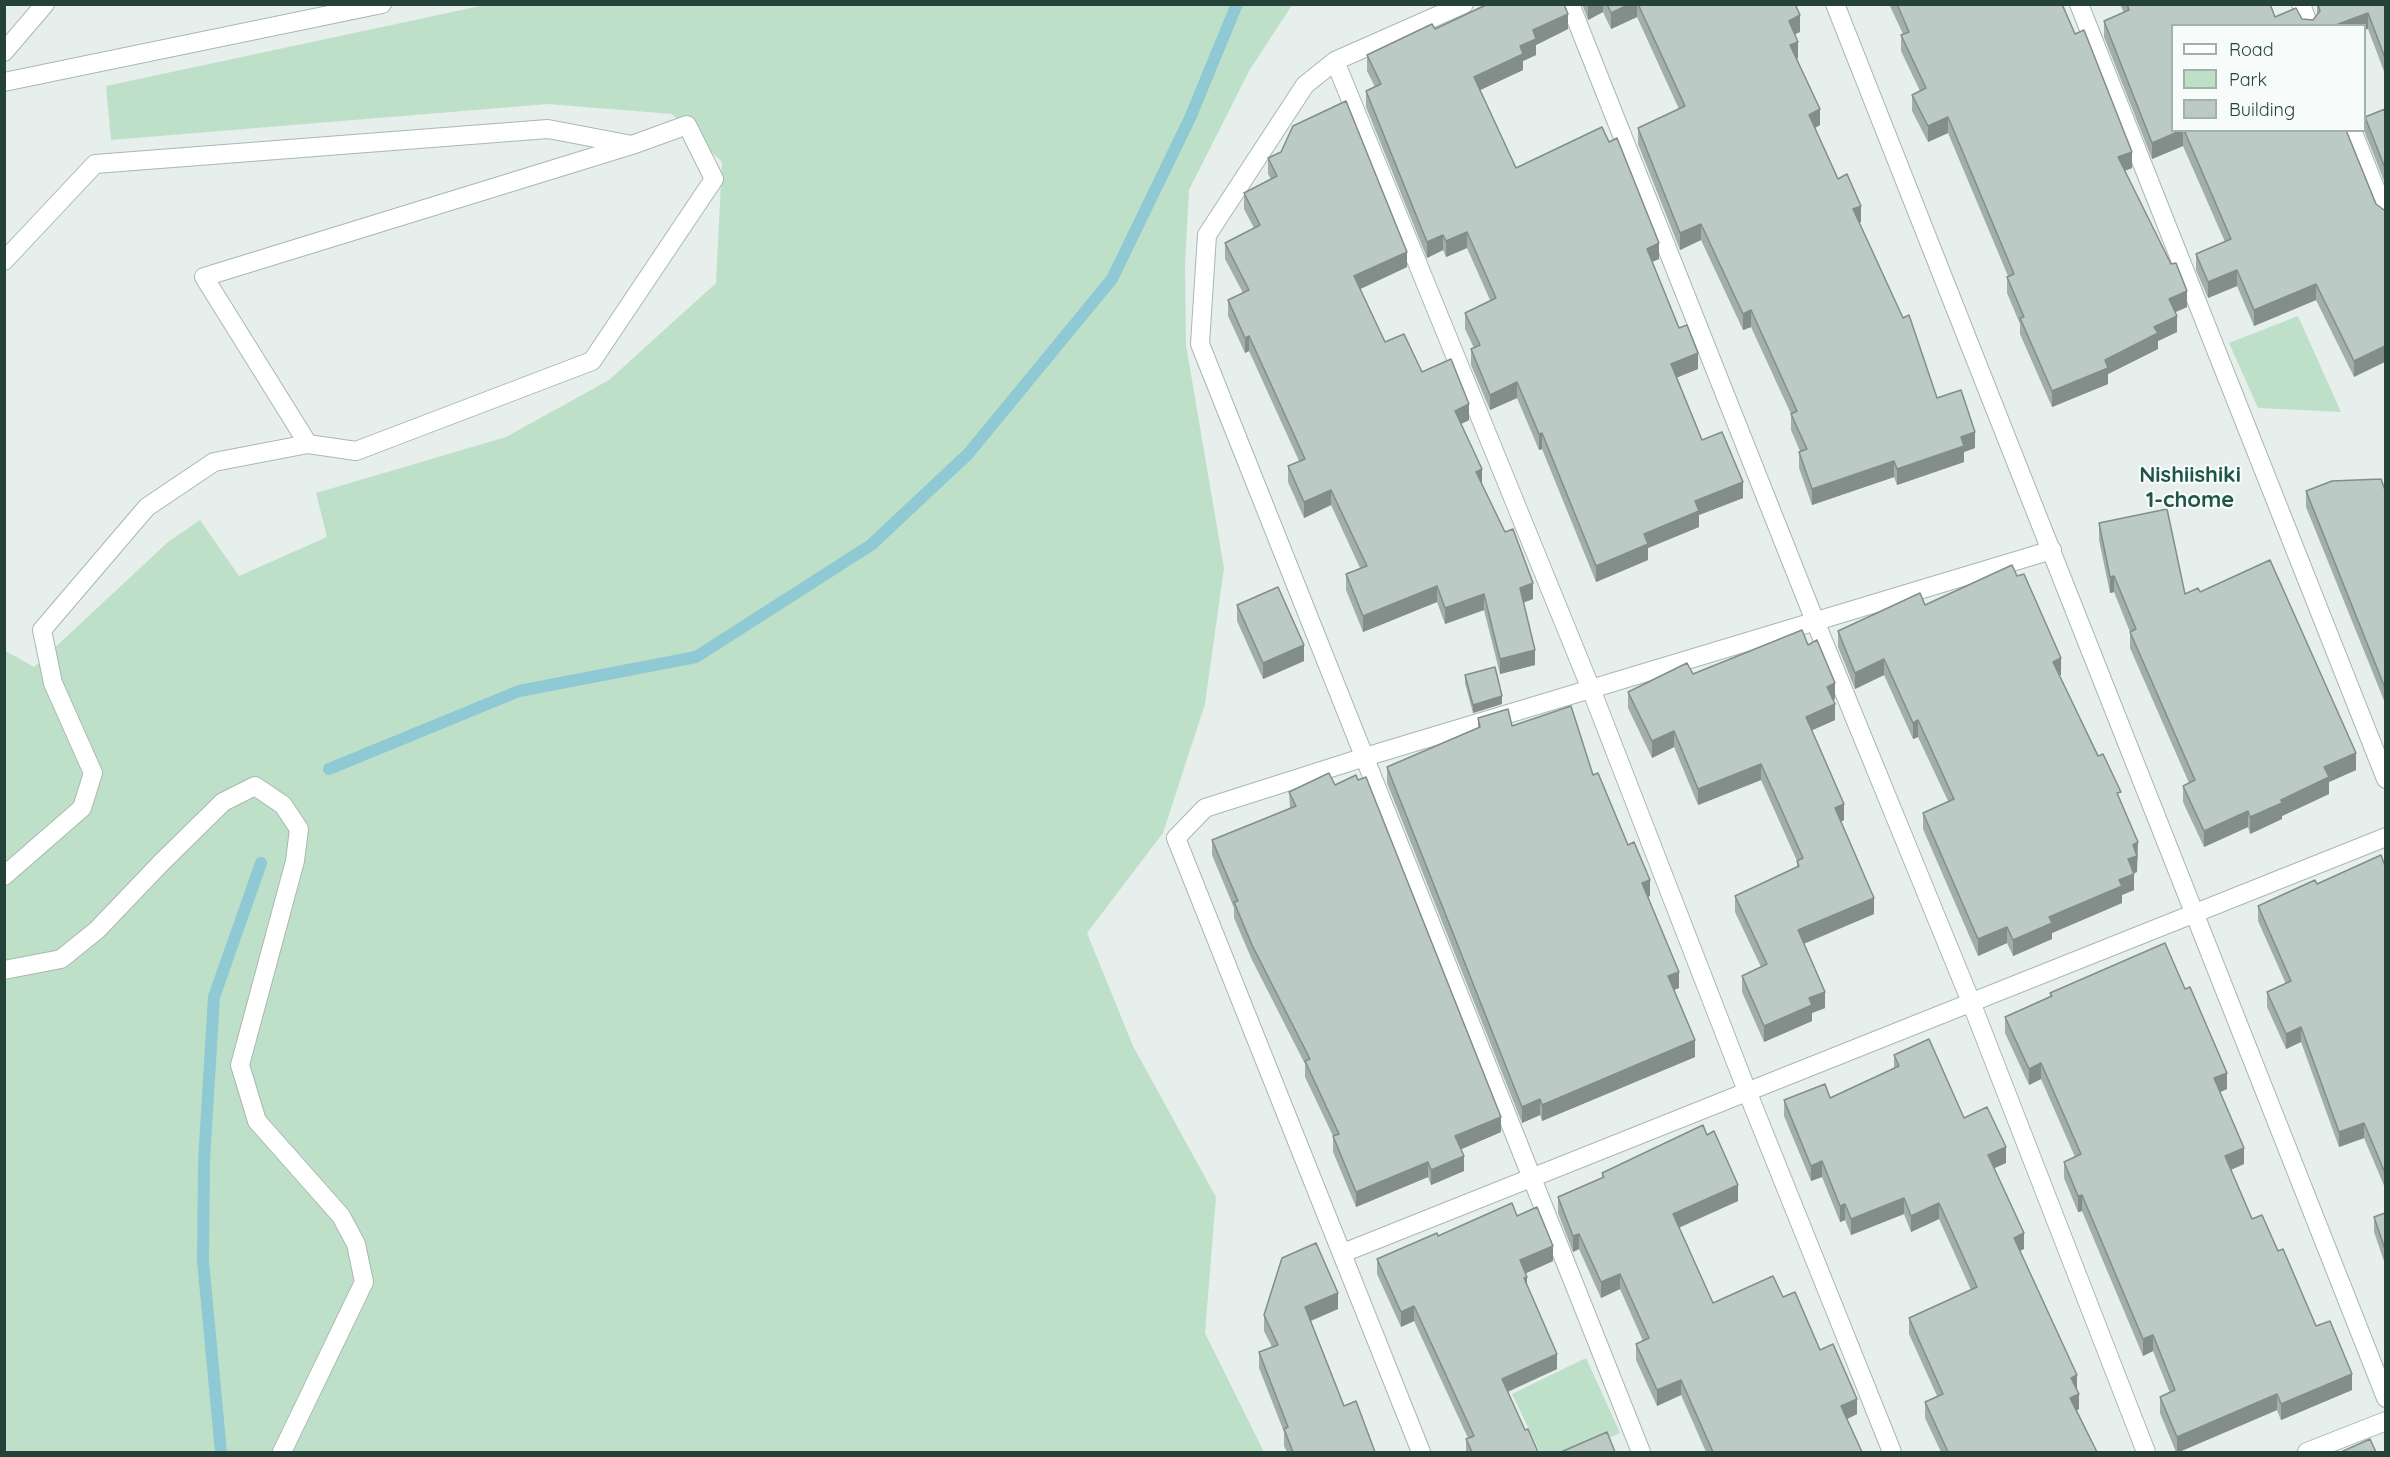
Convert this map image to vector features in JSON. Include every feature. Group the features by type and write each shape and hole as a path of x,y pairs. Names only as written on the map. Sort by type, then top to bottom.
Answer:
{"street":[{"path":"4,52 45,4"},
{"path":"4,82 382,4"},
{"path":"1464,4 1335,61 1305,85 1207,235 1200,344 1641,1452"},
{"path":"1570,4 1815,621 1971,1002 2146,1452"},
{"path":"1835,4 2196,913 2385,1398"},
{"path":"2079,4 2385,779"},
{"path":"2301,4 2308,24"},
{"path":"1335,61 1591,689 1747,1091 1892,1452"},
{"path":"4,876 82,808 93,773 52,683 42,630 147,507 214,462 308,444 357,451 592,361 714,179 687,124 632,145 204,277 308,444"},
{"path":"4,261 95,164 548,129 632,145"},
{"path":"2353,132 2385,215"},
{"path":"1421,1452 1176,838 1205,808 2052,550"},
{"path":"4,970 61,959 97,930 223,802 255,786 283,805 299,829 295,861 240,1065 257,1121 341,1215 356,1244 364,1282 282,1452"},
{"path":"1343,1253 2385,837"},
{"path":"2307,1452 2385,1421"}],"green space":[{"path":"485,5 1292,5 1249,71 1189,190 1185,264 1186,345 1224,568 1205,704 1163,833 1087,933 1133,1046 1216,1197 1205,1333 1264,1452 5,1452 4,650 34,667 168,542 200,520 239,576 327,537 316,493 506,437 609,380 716,283 722,162 672,114 548,104 111,140 106,86"},
{"path":"2298,316 2341,412 2258,408 2229,343"},
{"path":"1586,1358 1620,1433 1579,1452 1540,1452 1512,1394"}],"building":[{"path":"1488,4 1564,4 1568,14 1533,30 1536,39 1520,46 1523,54 1474,77 1516,168 1602,127 1609,142 1617,138 1659,243 1647,249 1679,328 1687,325 1698,353 1671,364 1702,440 1722,432 1743,482 1695,501 1699,511 1644,534 1648,544 1596,566 1542,433 1539,434 1517,382 1490,395 1471,349 1480,345 1465,313 1496,298 1467,232 1446,241 1443,235 1427,242 1366,91 1381,84 1367,55 1432,24 1435,29"},
{"path":"1607,4 1630,4 1611,13"},
{"path":"1638,4 1795,4 1800,15 1789,21 1798,42 1790,45 1820,109 1809,115 1838,179 1847,174 1861,206 1853,209 1903,318 1909,315 1937,398 1961,390 1975,432 1961,437 1964,446 1897,469 1894,461 1812,489 1799,452 1807,449 1791,414 1797,411 1751,310 1743,314 1701,224 1680,233 1638,128 1685,106"},
{"path":"1897,4 2062,4 2075,34 2084,30 2132,152 2118,157 2171,264 2176,263 2187,291 2169,299 2177,316 2154,327 2158,333 2105,360 2108,368 2052,391 2020,318 2024,317 2007,277 2014,274 1948,117 1928,126 1912,95 1926,88 1901,35 1909,32"},
{"path":"2127,4 2270,4 2275,17 2296,8 2302,19 2313,20 2320,11 2318,4 2385,4 2385,58 2368,13 2338,24 2171,24 2171,132 2177,132 2152,143 2104,21 2129,10"},
{"path":"1346,101 1407,252 1354,276 1385,342 1404,334 1422,372 1451,359 1469,404 1455,411 1482,469 1476,472 1505,532 1513,529 1533,583 1520,588 1535,650 1500,659 1484,594 1445,608 1437,586 1363,616 1346,574 1367,566 1331,490 1304,502 1288,466 1305,459 1249,336 1245,338 1228,300 1249,290 1225,243 1260,225 1244,193 1277,176 1268,158 1281,152 1293,126"},
{"path":"2385,109 2385,168 2366,120 2366,117"},
{"path":"2185,132 2347,132 2376,204 2385,210 2385,346 2354,361 2316,284 2254,310 2237,270 2208,282 2196,254 2231,239"},
{"path":"2381,479 2385,490 2385,688 2306,491 2332,481"},
{"path":"2167,509 2185,594 2198,588 2200,592 2270,560 2356,753 2324,767 2329,777 2281,800 2282,803 2250,817 2248,811 2204,831 2183,786 2195,780 2130,632 2136,629 2114,576 2110,577 2099,523"},
{"path":"2012,565 2017,576 2024,574 2061,658 2053,662 2098,756 2103,754 2121,792 2117,793 2138,842 2133,845 2137,856 2128,859 2134,874 2119,880 2122,886 2049,917 2052,923 2013,940 2007,927 1978,939 1923,813 1954,799 1918,720 1913,723 1884,659 1855,673 1838,631 1920,593 1925,605"},
{"path":"1278,587 1304,645 1263,663 1237,605"},
{"path":"1802,630 1808,645 1817,640 1835,683 1827,687 1835,704 1806,717 1844,804 1835,808 1874,898 1798,930 1825,992 1809,998 1812,1005 1764,1026 1742,976 1767,964 1735,896 1799,866 1797,861 1803,858 1761,764 1698,789 1674,731 1652,741 1628,692 1687,663 1693,674"},
{"path":"1495,667 1502,696 1473,705 1465,675"},
{"path":"1571,706 1593,775 1598,773 1628,845 1634,842 1650,880 1642,883 1679,972 1668,976 1695,1040 1542,1105 1540,1099 1522,1107 1387,767 1480,727 1478,718 1508,709 1512,726"},
{"path":"1329,773 1335,785 1356,775 1358,780 1366,777 1501,1117 1455,1136 1464,1156 1431,1170 1428,1162 1356,1192 1333,1136 1339,1134 1305,1061 1310,1059 1252,945 1234,902 1238,901 1212,840 1296,806 1289,792"},
{"path":"2381,855 2385,866 2385,1173 2364,1123 2339,1132 2301,1027 2286,1034 2267,992 2291,981 2258,906 2315,880 2317,884"},
{"path":"2165,943 2185,989 2190,987 2227,1073 2214,1078 2244,1148 2225,1156 2252,1219 2262,1215 2278,1251 2283,1249 2316,1326 2330,1321 2352,1374 2281,1404 2277,1394 2177,1437 2160,1397 2175,1390 2153,1335 2143,1339 2082,1195 2078,1196 2064,1162 2081,1154 2041,1063 2029,1069 2005,1017 2052,996 2050,993"},
{"path":"1929,1039 1964,1118 1987,1107 2006,1147 1988,1155 2024,1233 2014,1238 2077,1375 2071,1378 2079,1394 2070,1398 2097,1452 1948,1452 1925,1402 1943,1394 1909,1318 1977,1287 1939,1203 1911,1216 1904,1198 1851,1219 1845,1204 1840,1206 1822,1161 1811,1166 1784,1100 1825,1084 1830,1098 1899,1066 1894,1055"},
{"path":"1703,1125 1707,1135 1714,1131 1738,1185 1673,1214 1713,1303 1773,1276 1783,1297 1795,1292 1820,1350 1833,1344 1857,1399 1841,1406 1862,1452 1713,1452 1681,1380 1657,1390 1636,1344 1649,1338 1620,1274 1601,1282 1579,1234 1573,1236 1558,1197 1604,1177 1602,1173"},
{"path":"1512,1203 1517,1216 1537,1207 1553,1246 1520,1260 1527,1277 1524,1278 1557,1354 1502,1379 1525,1430 1528,1429 1538,1452 1472,1452 1466,1439 1474,1436 1414,1306 1401,1312 1377,1259 1437,1233 1438,1236"},
{"path":"2385,1213 2385,1249 2374,1217"},
{"path":"1316,1243 1338,1293 1305,1307 1344,1406 1356,1401 1375,1452 1293,1452 1284,1429 1288,1427 1259,1352 1278,1345 1264,1315 1282,1258"},
{"path":"1607,1432 1615,1452 1561,1452"},
{"path":"2370,1439 2376,1452 2341,1452"}],"waterway":[{"path":"329,769 519,691 696,657 871,545 968,454 1112,279 1190,118 1237,4"},
{"path":"221,1452 203,1261 204,1161 214,997 261,863"}],"district":[{"name":"Nishiishiki 1-chome","path":"2190,488"}]}
